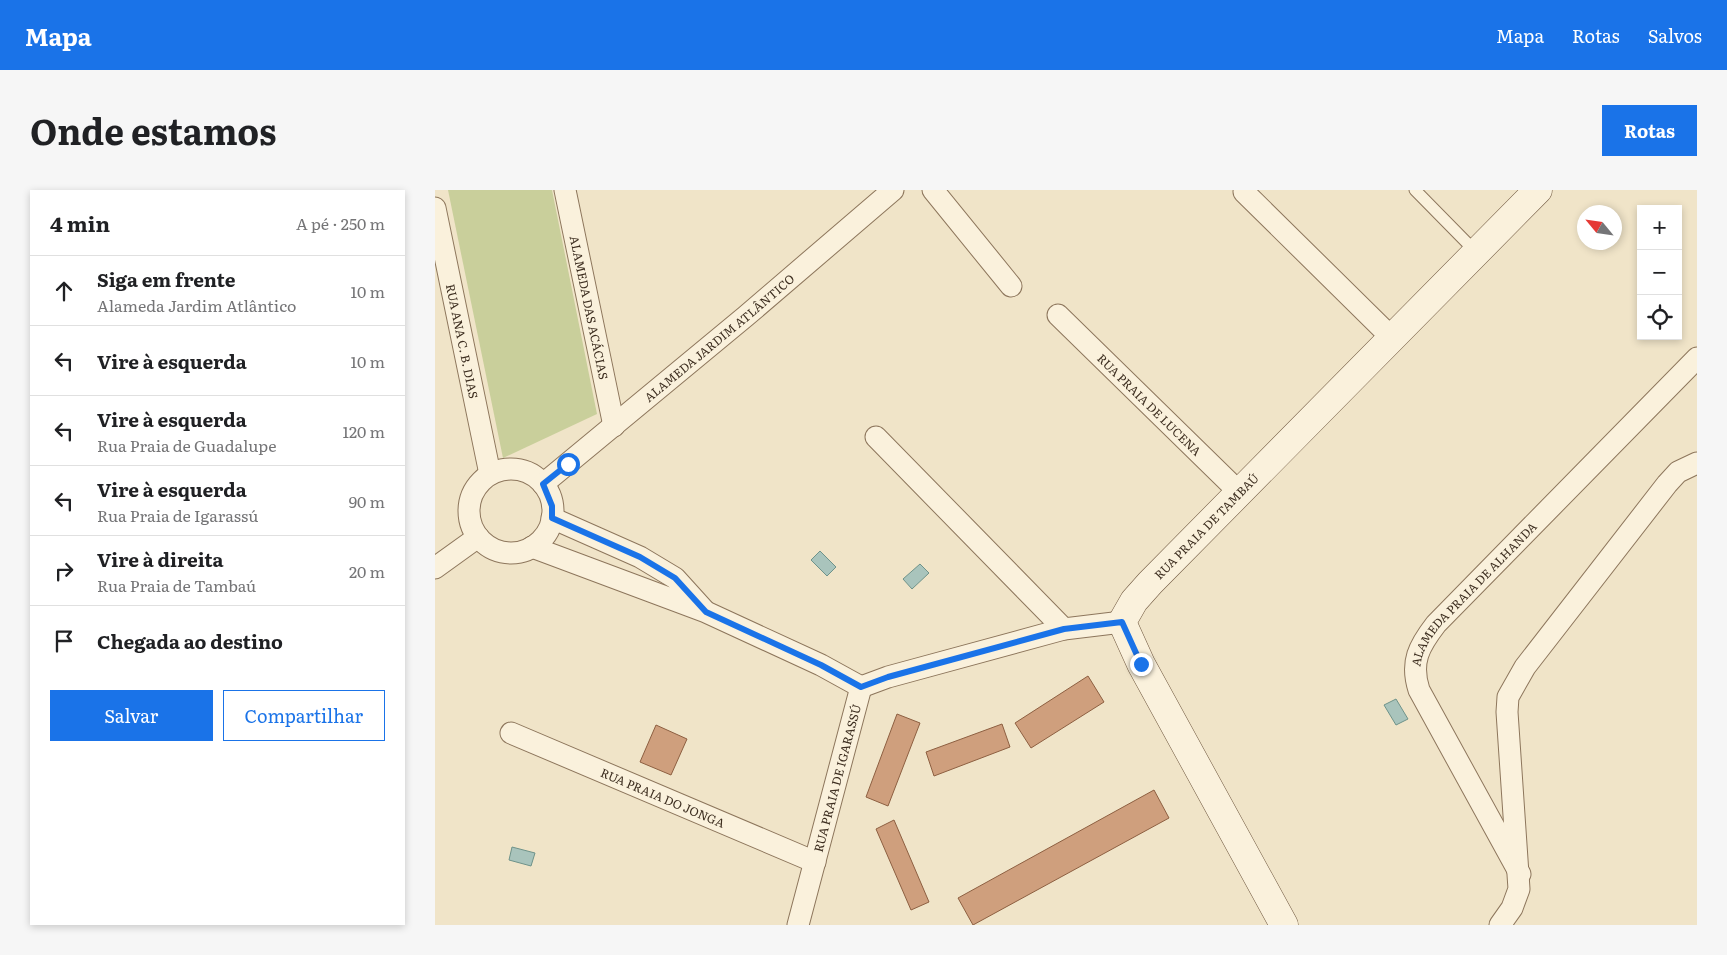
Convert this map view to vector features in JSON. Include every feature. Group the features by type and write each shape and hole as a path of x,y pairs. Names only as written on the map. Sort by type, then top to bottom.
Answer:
{"street":[{"name":"ALAMEDA DAS ACÁCIAS","path":"565,190 614,426"},
{"name":"ALAMEDA JARDIM ATLÂNTICO","path":"543,484 893,190"},
{"path":"933,190 1011,286"},
{"name":"RUA PRAIA DE TAMBAÚ","path":"1122,622 1134,601 1150,583 1538,190"},
{"path":"1244,192 1391,337"},
{"name":"RUA ANA C. B. DIAS","path":"435,208 490,474"},
{"name":"RUA PRAIA DE LUCENA","path":"1058,315 1240,493"},
{"name":"ALAMEDA PRAIA DE ALHANDA","path":"1520,874 1419,690 1414,675 1417,657 1423,640 1436,624 1697,358"},
{"path":"876,437 1064,629"},
{"path":"1500,925 1512,908 1519,889 1520,874 1508,697 1525,667 1667,484 1678,472 1697,463"},
{"path":"512,469 534,476 543,484 552,506 552,518 548,529 532,547 521,552 497,551 478,537 469,519 471,498 482,480 490,474 512,469"},
{"path":"552,518 647,561 675,578 706,612"},
{"path":"435,568 478,537"},
{"path":"532,547 706,612 821,665 861,687"},
{"path":"1122,622 1141,664 1284,925"},
{"name":"RUA PRAIA DE IGARASSÚ","path":"798,925 861,687 888,677 1064,629 1122,622"},
{"name":"RUA PRAIA DO JONGA","path":"511,733 815,862"}],"lane":[{"path":"1415,190 1476,252"}],"green space":[{"path":"448,190 552,190 597,414 503,458"}],"water":[{"path":"820,551 836,567 827,576 811,560"},
{"path":"920,564 929,573 912,589 903,579"},
{"path":"1396,699 1408,719 1396,725 1384,705"},
{"path":"512,847 535,853 531,866 509,860"}],"building":[{"path":"1088,676 1104,702 1031,748 1015,723"},
{"path":"897,714 920,723 888,806 866,797"},
{"path":"1002,724 1010,747 934,776 926,752"},
{"path":"656,725 687,739 671,775 640,762"},
{"path":"1154,790 1169,818 973,925 958,898"},
{"path":"894,820 929,902 911,910 876,829"}],"route":[{"path":"568,464 543,484 549,494 552,518 640,557 675,578 706,612 821,665 861,687 888,677 1064,629 1122,622 1141,664"}]}
